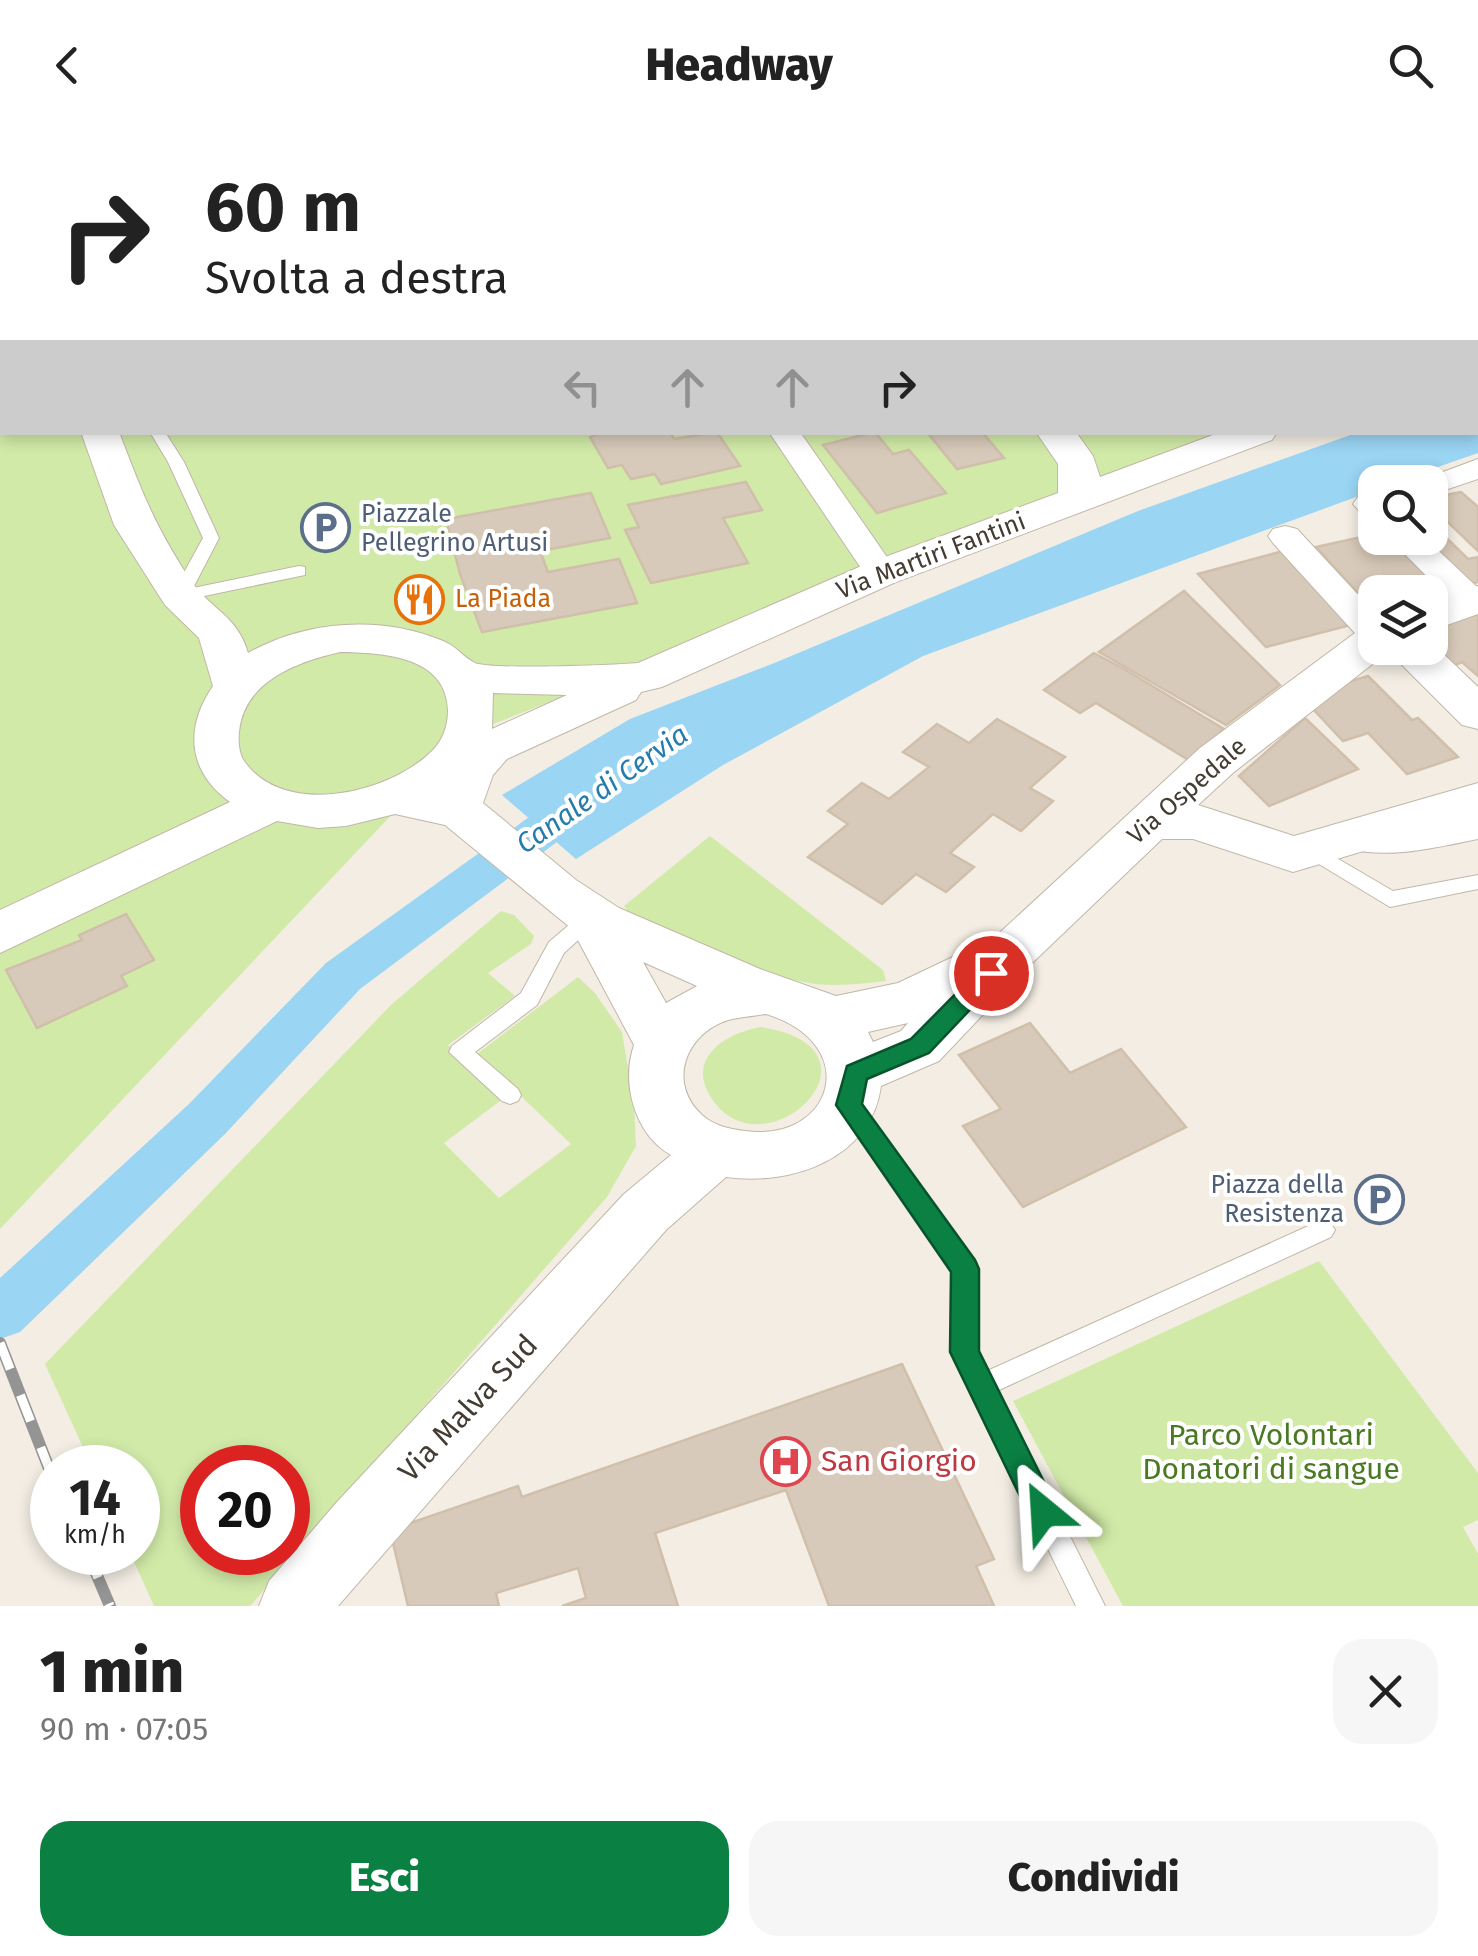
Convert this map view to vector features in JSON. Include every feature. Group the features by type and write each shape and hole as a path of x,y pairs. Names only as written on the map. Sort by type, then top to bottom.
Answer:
{"street":[{"path":"101,435 134,525 180,596 220,632 302,646"},
{"path":"786,435 882,572"},
{"path":"1070,465 1161,472 1251,435"},
{"name":"Via Martiri Fantini","path":"626,679 882,572 1070,465"},
{"path":"1448,479 1478,468"},
{"path":"1285,536 1358,618"},
{"path":"1425,555 1474,600 1448,610"},
{"path":"220,632 235,686"},
{"path":"457,771 472,704 462,678 442,658 413,644 359,638 302,646 265,663 235,686 217,713 213,742 223,769 244,789 273,803 312,810 354,808 457,771 470,770 490,748 626,679"},
{"name":"Via Ospedale","path":"1010,953 1217,760 1358,650"},
{"path":"1428,665 1478,714"},
{"path":"462,678 626,679"},
{"path":"457,771 498,712 626,679"},
{"path":"1217,760 1217,798 1239,833"},
{"path":"143,861 223,769"},
{"path":"457,771 543,879 591,917 766,993 801,1002 828,1019 849,1045 852,1089 840,1120 815,1141 772,1156 716,1151 682,1132 661,1107"},
{"path":"1332,844 1478,800"},
{"path":"16,925 143,861 273,803"},
{"path":"1150,822 1196,822 1239,833 1282,852 1422,836 1478,825"},
{"path":"591,917 660,1042"},
{"path":"828,1019 909,1002 1010,953"},
{"path":"852,1089 920,1046 1010,953"},
{"path":"645,1212 661,1107 653,1065 660,1042 673,1025 698,1006 732,994 766,993"},
{"name":"Via Malva Sud","path":"294,1606 361,1525 645,1212 716,1151"}],"lane":[{"path":"160,435 211,538 180,596"},
{"path":"180,596 299,571"},
{"path":"1332,844 1390,900 1478,882"},
{"path":"510,1095 460,1052 529,999 556,948 591,917"},
{"path":"852,1089 965,1269 964,1352 1091,1606"},
{"path":"981,1386 1323,1230"}],"green space":[{"path":"0,435 1228,435 468,734 0,1229"},
{"path":"710,836 883,970 886,981 828,985 786,978 717,954 629,913 624,906"},
{"path":"501,911 514,915 534,936 531,944 488,973 515,996 448,1045 504,1098 444,1143 499,1198 571,1144 477,1054 578,977 595,993 622,1032 634,1105 636,1146 607,1197 310,1537 310,1445 180,1445 180,1575 277,1575 250,1606 154,1606 140,1575 160,1575 160,1445 82,1445 45,1364 391,1005"},
{"path":"760,1027 800,1039 819,1058 820,1080 808,1100 787,1116 761,1124 735,1119 712,1099 703,1072 706,1060 722,1042"},
{"name":"Parco Volontari Donatori di sangue","path":"1319,1261 1478,1473 1478,1520 1463,1527 1478,1554 1478,1606 1123,1606 1013,1401"}],"water":[{"path":"1350,435 1478,435 1478,453 1444,465 1358,465 1358,496 923,656 723,765 576,859 502,795 630,719 1138,511"}],"building":[{"path":"672,435 674,439 719,435 740,466 661,484 655,474 631,479 622,465 608,468 590,437"},
{"path":"877,435 893,454 909,450 946,493 877,513 823,445"},
{"path":"929,435 985,435 1004,458 957,469"},
{"path":"746,482 762,510 723,518 748,563 651,583 625,530 639,527 628,505"},
{"path":"1461,492 1478,507 1478,551 1448,522 1448,494"},
{"path":"591,493 610,538 540,551 548,572 619,559 637,603 482,632 460,574 446,519"},
{"path":"1358,538 1358,555 1406,555 1426,575 1358,575 1358,593 1316,547"},
{"path":"1448,540 1468,559 1478,557 1478,582 1464,586 1433,555 1448,555"},
{"path":"1287,550 1358,623 1266,647 1198,574"},
{"path":"1184,591 1280,685 1226,725 1099,652"},
{"path":"1478,613 1478,676 1462,662 1453,666 1448,662 1448,618"},
{"path":"1094,653 1224,729 1190,761 1096,703 1080,713 1044,690"},
{"path":"1368,676 1412,720 1418,718 1458,757 1407,774 1368,733 1343,741 1301,696"},
{"path":"1305,718 1358,769 1269,806 1239,776"},
{"path":"997,719 1065,757 1030,788 1053,801 1021,831 993,814 950,853 974,867 946,892 916,874 882,904 808,857 848,824 828,811 862,783 889,799 929,767 903,752 937,724 969,743"},
{"path":"126,914 154,960 121,976 127,986 37,1028 6,970 82,940 79,935"},
{"path":"1030,1023 1070,1073 1121,1049 1186,1127 1023,1207 963,1126 1001,1109 959,1055"},
{"name":"San Giorgio","path":"902,1364 994,1559 976,1566 994,1606 829,1606 786,1490 655,1533 678,1606 562,1606 586,1598 578,1568 496,1593 499,1606 408,1606 390,1530 518,1486 522,1497"}],"waterway":[{"name":"Canale di Cervia","path":"0,1314 207,1119 343,976 590,795"}],"railway":[{"path":"0,1343 40,1445"},
{"path":"97,1575 110,1606"}],"place":[{"name":"Piazzale Pellegrino Artusi","path":"326,528"},
{"name":"La Piada","path":"420,599"},
{"name":"Piazza della Resistenza","path":"1379,1199"},
{"name":"San Giorgio","path":"786,1461"}],"route":[{"path":"991,973 920,1046 856,1073 849,1105 965,1269 964,1352 1044,1512"}]}
